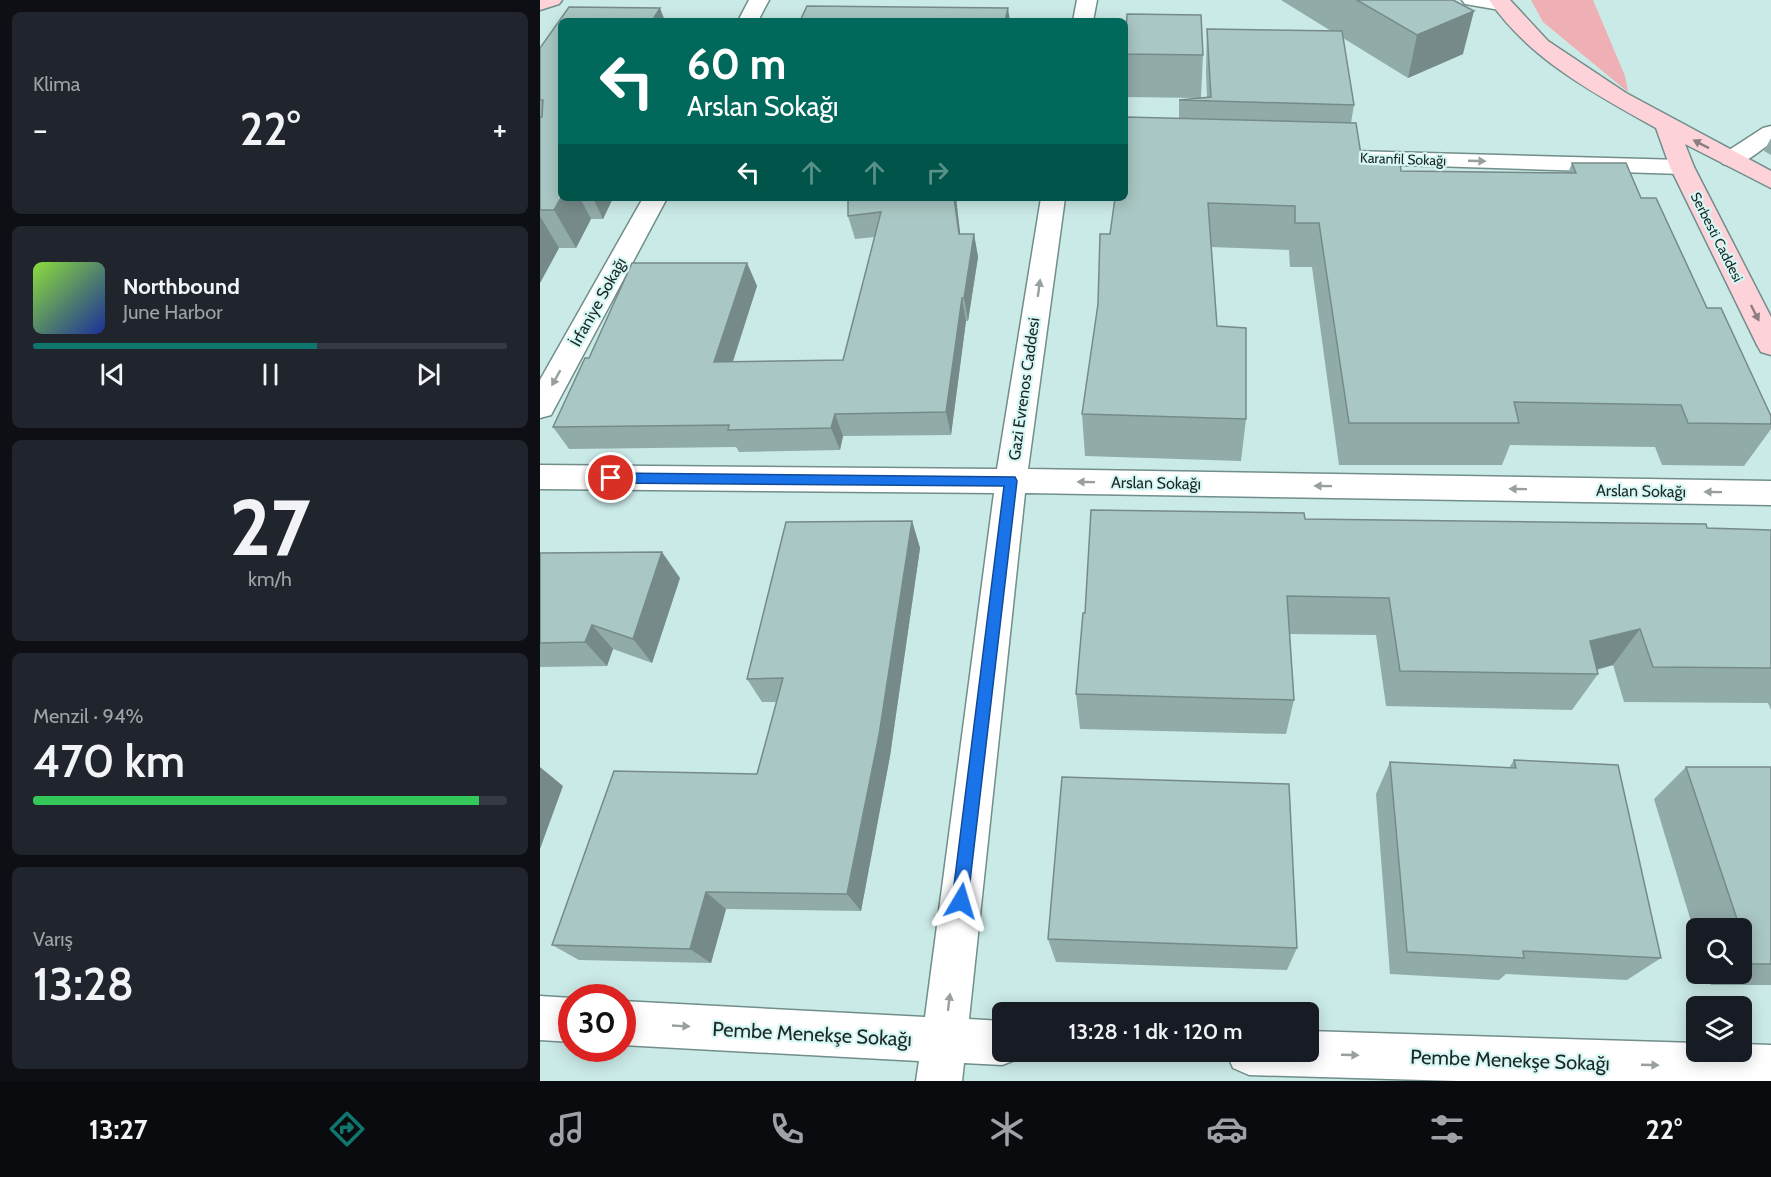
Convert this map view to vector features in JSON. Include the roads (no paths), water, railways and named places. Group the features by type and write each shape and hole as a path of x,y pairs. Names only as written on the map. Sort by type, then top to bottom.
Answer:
{"main road":[{"path":"540,4 552,0"},
{"path":"1500,2 1540,46 1667,127 1771,181"},
{"name":"Serbesti Caddesi","path":"1667,127 1682,167 1771,345"}],"street":[{"path":"750,18 759,0"},
{"path":"1084,18 1087,0"},
{"path":"1472,0 1500,2"},
{"path":"1731,159 1771,133"},
{"name":"Karanfil Sokağı","path":"1291,156 1682,167"},
{"name":"İrfaniye Sokağı","path":"540,406 653,201"},
{"name":"Gazi Evrenos Caddesi","path":"942,1061 1011,481 1053,201"},
{"name":"Arslan Sokağı","path":"540,477 1011,481 1771,493"},
{"path":"540,1018 558,1019"},
{"name":"Pembe Menekşe Sokağı","path":"636,1025 942,1061 992,1046"},
{"name":"Pembe Menekşe Sokağı","path":"1319,1054 1771,1068"}]}
